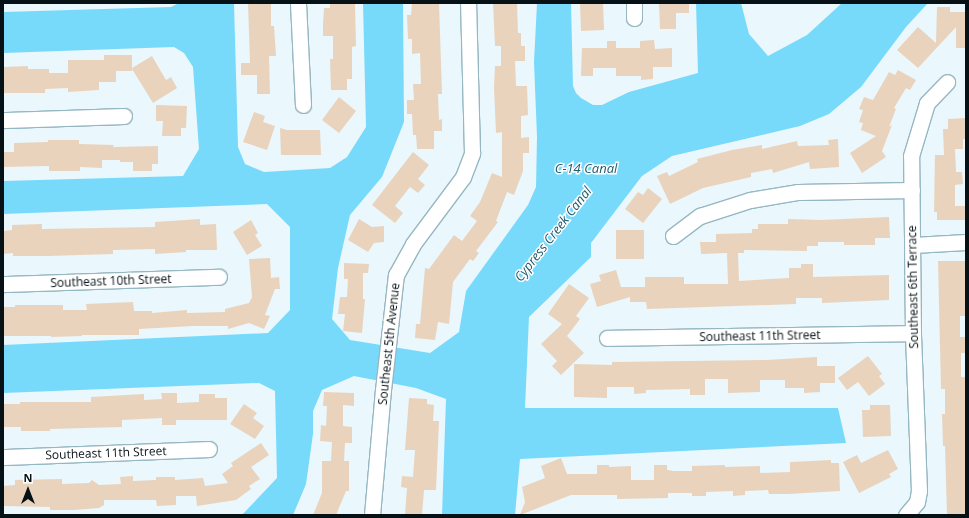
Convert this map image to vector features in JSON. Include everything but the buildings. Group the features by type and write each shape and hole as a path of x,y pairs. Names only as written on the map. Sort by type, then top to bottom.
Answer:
{"street":[{"path":"298,3 303,105"},
{"name":"Southeast 5th Avenue","path":"372,515 388,338 396,275 413,244 463,177 472,153 468,3"},
{"name":"Southeast 6th Terrace","path":"906,515 917,502 919,490 913,333 911,156 927,103 947,82"},
{"path":"3,120 124,116"},
{"path":"673,236 700,216 750,200 798,192 912,190"},
{"path":"913,245 966,242"},
{"name":"Southeast 10th Street","path":"3,284 219,278"},
{"name":"Southeast 11th Street","path":"607,338 913,333"},
{"name":"Southeast 11th Street","path":"3,457 209,449"}],"water":[{"path":"179,3 234,3 238,147 245,164 264,172 330,168 347,157 366,127 363,3 403,3 404,122 382,177 350,215 338,268 332,319 350,340 430,353 459,332 466,291 528,205 536,187 537,137 534,62 537,3 571,3 573,86 576,93 581,98 593,105 602,105 629,92 698,73 696,3 741,3 749,34 768,56 807,35 842,3 928,3 906,27 861,87 829,114 800,126 672,156 642,176 591,243 591,257 529,317 525,408 838,408 846,443 520,459 515,515 442,515 446,399 416,388 354,376 322,390 313,411 313,434 306,484 293,515 242,515 277,478 275,391 259,383 3,393 3,345 268,333 290,310 290,227 267,204 3,214 3,181 183,176 199,149 193,67 184,53 174,47 3,53 3,12 171,7"}],"water label":[{"name":"C-14 Canal","path":"586,168"},
{"name":"Cypress Creek Canal","path":"553,234"}]}
